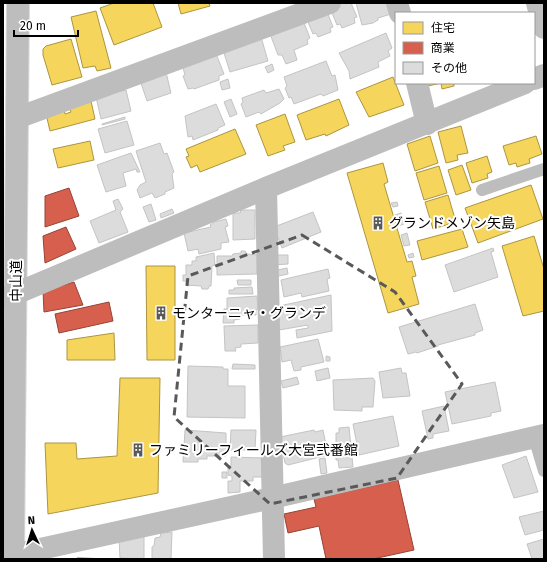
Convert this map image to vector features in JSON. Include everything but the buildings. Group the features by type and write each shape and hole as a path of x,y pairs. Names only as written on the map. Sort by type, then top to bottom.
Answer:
{"main road":[{"name":"中山道","path":"10,557 9,296 17,118 18,3"},
{"path":"17,118 330,3"},
{"path":"417,84 426,124"},
{"path":"9,296 266,188 523,84"},
{"path":"266,188 274,559"},
{"path":"10,557 539,436"}],"street":[{"path":"537,3 544,28"}],"lane":[{"path":"482,190 544,169"},
{"path":"539,436 544,471"}],"highlighted area":[{"path":"302,235 395,292 462,384 397,478 270,504 174,417 188,276"}],"place":[{"name":"グランドメゾン矢島","path":"378,223"},
{"name":"モンターニャ・グランデ","path":"161,313"},
{"name":"ファミリーフィールズ大宮弐番館","path":"138,450"}]}
